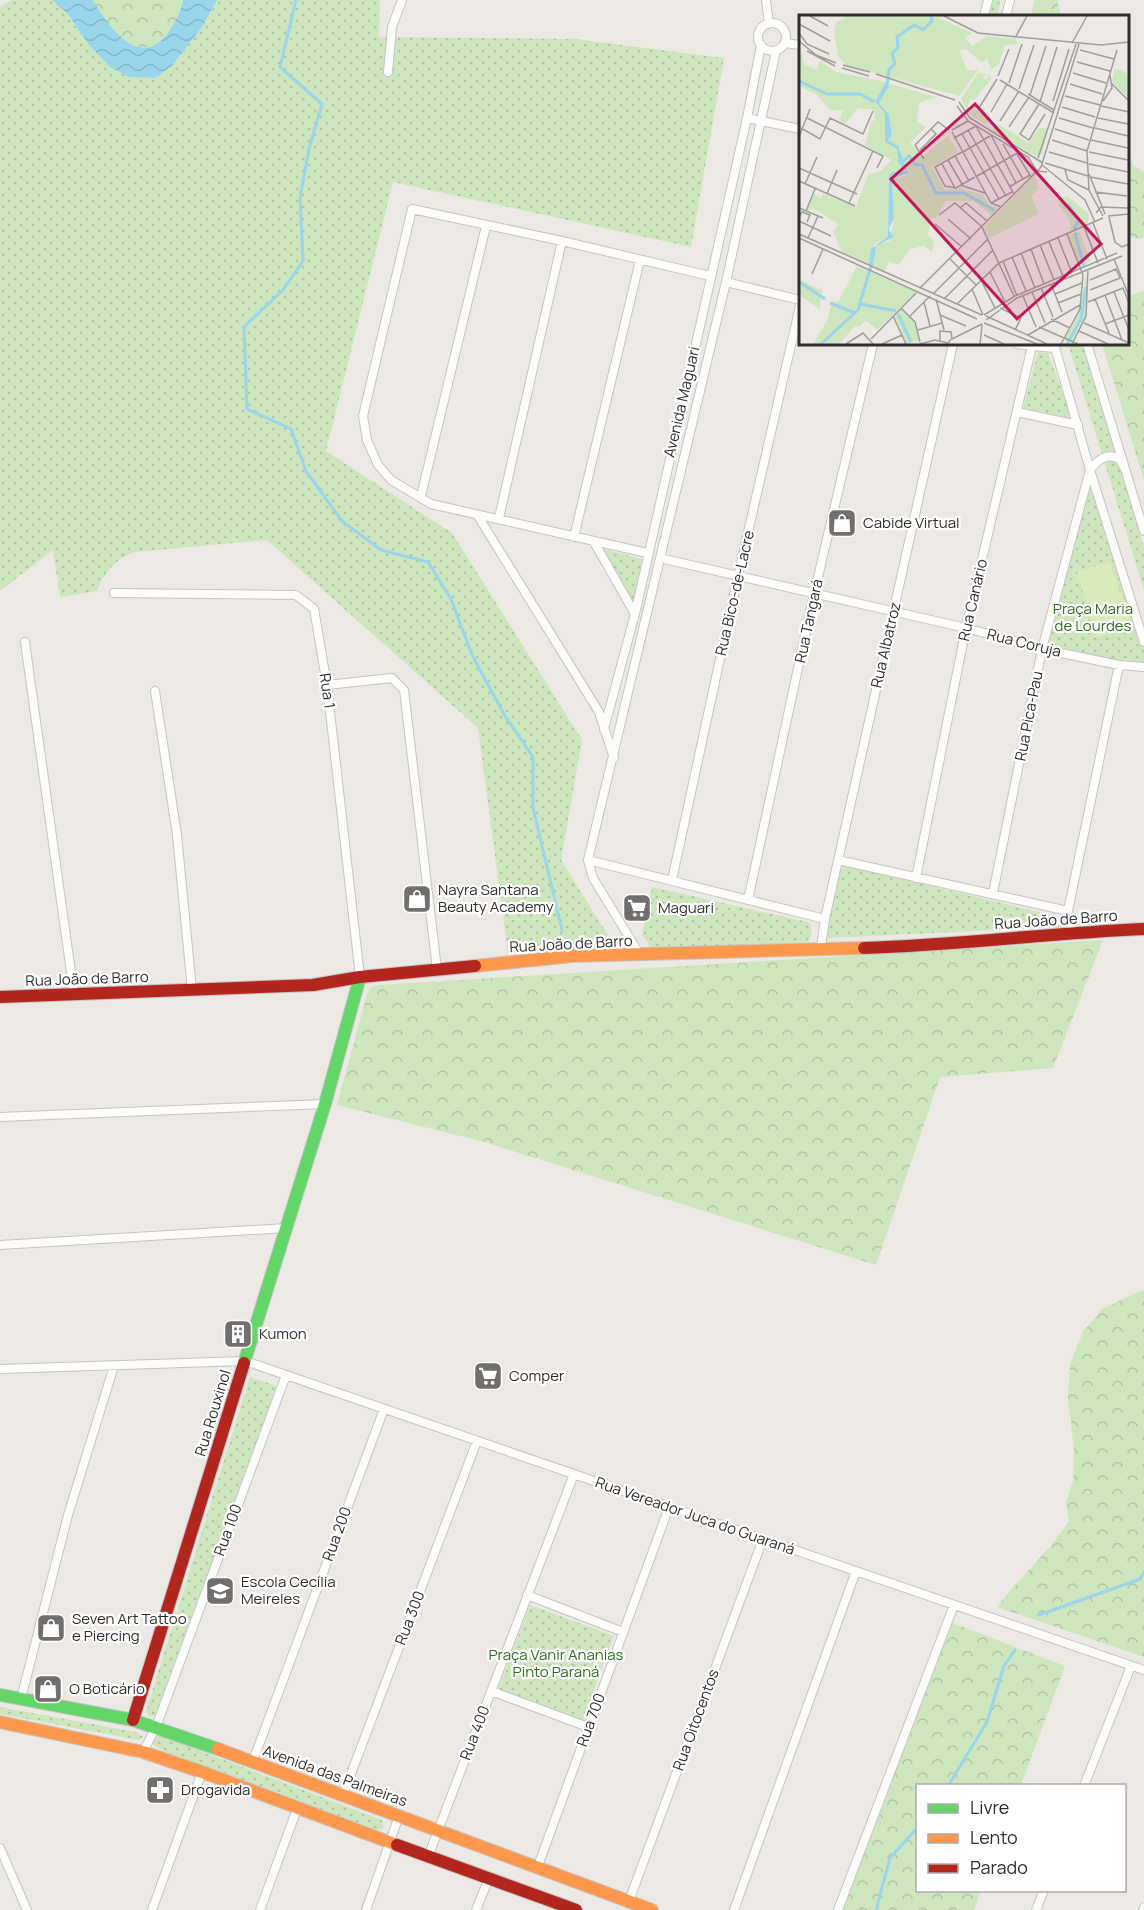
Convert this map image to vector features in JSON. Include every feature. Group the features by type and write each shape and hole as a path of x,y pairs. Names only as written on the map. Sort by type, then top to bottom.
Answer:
{"street":[{"path":"388,72 392,27 402,0"},
{"path":"766,0 769,24"},
{"path":"984,15 987,0"},
{"path":"1006,15 1010,0"},
{"path":"785,43 784,30 778,25 769,24 759,32 761,45 767,50 776,51 785,43 799,45"},
{"name":"Avenida Maguari","path":"604,713 635,614 747,118 761,45"},
{"name":"Avenida Maguari","path":"588,860 726,282 776,51"},
{"path":"747,118 799,129"},
{"path":"647,554 431,504 391,480 378,465 367,440 363,416 412,210 562,241 710,276"},
{"path":"421,496 486,226"},
{"path":"499,518 562,241"},
{"path":"574,537 640,260"},
{"path":"726,282 799,300"},
{"name":"Rua Bico-de-Lacre","path":"672,880 738,576 799,315"},
{"name":"Rua Tangará","path":"748,900 814,594 873,345"},
{"name":"Rua Albatroz","path":"821,948 825,919 953,345"},
{"path":"1024,345 1054,346 1144,642"},
{"path":"1087,345 1144,531"},
{"name":"Rua Canário","path":"916,878 966,628 1032,346"},
{"path":"1017,412 1078,425"},
{"path":"1090,470 1100,459 1109,456 1119,459 1125,469"},
{"name":"Rua Pica-Pau","path":"993,893 1042,649 1090,470"},
{"path":"478,516 604,713 604,729 614,758"},
{"path":"594,542 635,614"},
{"name":"Rua Coruja","path":"660,558 966,628 1042,649 1144,668"},
{"name":"Rua 1","path":"114,593 296,595 314,609 327,685 360,977"},
{"path":"25,642 74,994"},
{"path":"1073,932 1068,911 1119,665"},
{"path":"327,685 392,678 405,690 437,969"},
{"path":"155,691 177,835 192,990"},
{"path":"604,713 623,720"},
{"path":"604,729 619,736"},
{"path":"640,955 630,935 593,878 588,860 825,919"},
{"path":"838,860 1068,911"},
{"name":"Rua João de Barro","path":"0,997 313,985 360,977 572,956 920,946 1073,932 1144,929"},
{"name":"Rua Rouxinol","path":"133,1720 325,1104 360,977"},
{"path":"0,1118 325,1104"},
{"path":"0,1245 286,1228"},
{"path":"0,1369 245,1361"},
{"name":"Rua Vereador Juca do Guaraná","path":"245,1361 1144,1670"},
{"path":"21,1699 68,1515 114,1366"},
{"name":"Rua 100","path":"143,1752 156,1727 285,1375"},
{"name":"Rua 200","path":"253,1761 384,1409"},
{"name":"Rua 300","path":"343,1795 477,1441"},
{"name":"Rua 400","path":"428,1857 574,1474"},
{"name":"Rua 700","path":"538,1866 669,1507"},
{"name":"Rua Oitocentos","path":"629,1901 763,1539"},
{"path":"734,1910 856,1571"},
{"path":"527,1595 623,1632"},
{"path":"838,1910 954,1605"},
{"path":"1084,1784 1131,1666"},
{"path":"491,1691 588,1727"},
{"name":"Avenida das Palmeiras","path":"0,1695 133,1720 156,1727 538,1866 652,1910"},
{"path":"0,1722 143,1752 576,1910"},
{"path":"152,1910 202,1772"},
{"path":"260,1910 297,1809"},
{"path":"366,1910 399,1816"},
{"path":"0,1848 27,1910"},
{"path":"476,1910 489,1878"},
{"path":"1036,1910 1043,1892"}],"green space":[{"path":"12,0 52,0 68,14 88,44 110,67 129,77 155,78 172,66 203,26 217,0 380,0 379,37 575,39 724,58 691,247 393,182 326,451 452,533 582,740 561,860 609,937 598,946 584,950 508,953 478,728 267,540 135,552 112,567 97,591 60,597 53,550 0,591 0,7"},
{"path":"93,0 183,0 177,18 167,34 156,44 146,48 135,46 115,31"},
{"path":"993,0 1000,0 998,15 989,15"},
{"path":"1035,0 1057,0 1061,15 1031,15"},
{"path":"1129,151 1133,165 1144,172 1144,237 1140,239 1129,237"},
{"path":"1144,291 1144,480 1102,345 1129,345 1129,296"},
{"path":"1068,345 1083,345 1144,547 1144,590"},
{"path":"1038,352 1048,353 1072,418 1023,408"},
{"name":"Praça Maria de Lourdes","path":"1091,474 1144,645 1144,666 1044,649"},
{"path":"603,549 642,559 635,605"},
{"path":"1110,562 1131,626 1097,637 1077,572"},
{"path":"848,866 1060,917 1059,927 826,938 840,870"},
{"path":"652,887 808,922 811,934 808,942 653,950 642,935"},
{"path":"1103,940 1053,1068 940,1077 876,1265 484,1142 337,1105 367,994 371,987 379,985"},
{"path":"1144,1291 1144,1657 997,1607 1069,1521 1066,1503 1073,1480 1074,1449 1068,1399 1070,1364 1083,1332 1102,1309"},
{"path":"250,1377 277,1386 155,1715 150,1717 146,1711"},
{"name":"Praça Vanir Ananias Pinto Paraná","path":"530,1605 614,1636 582,1722 498,1690"},
{"path":"950,1622 1065,1666 1021,1784 916,1784 916,1892 981,1892 974,1910 842,1910"},
{"path":"0,1707 136,1732 143,1737 139,1740 0,1714"},
{"path":"156,1734 382,1820 384,1827 380,1830 350,1825 166,1752 153,1745 152,1739"}],"water":[{"path":"52,0 93,0 115,31 135,46 146,48 156,44 167,34 177,18 183,0 217,0 203,26 172,66 155,78 129,77 110,67 88,44 68,14"}],"waterway":[{"path":"296,0 280,67 322,104 309,149 300,197 303,261 283,290 244,327 247,409 291,429 306,471 342,521 381,550 428,562 451,599 472,655 505,716 533,757 533,808 562,930"},
{"path":"1039,1615 1140,1579 1144,1572"},
{"path":"949,1784 987,1722 1004,1666 1015,1650"},
{"path":"876,1910 890,1858 916,1829"}],"traffic: fast":[{"path":"244,1363 325,1104 360,977"},
{"path":"0,1695 133,1720 218,1749"}],"traffic: slow":[{"path":"475,966 572,956 864,948"},
{"path":"0,1722 143,1752 397,1845"},
{"path":"218,1749 652,1910"}],"traffic: jam":[{"path":"864,948 1144,929"},
{"path":"0,997 313,985 360,977 475,966"},
{"path":"133,1720 244,1363"},
{"path":"397,1845 576,1910"}],"place":[{"name":"Cabide Virtual","path":"842,523"},
{"name":"Nayra Santana Beauty Academy","path":"417,899"},
{"name":"Maguari","path":"637,908"},
{"name":"Kumon","path":"238,1334"},
{"name":"Comper","path":"488,1376"},
{"name":"Escola Cecília Meireles","path":"220,1591"},
{"name":"Seven Art Tattoo e Piercing","path":"51,1628"},
{"name":"O Boticário","path":"48,1689"},
{"name":"Drogavida","path":"160,1790"}]}
